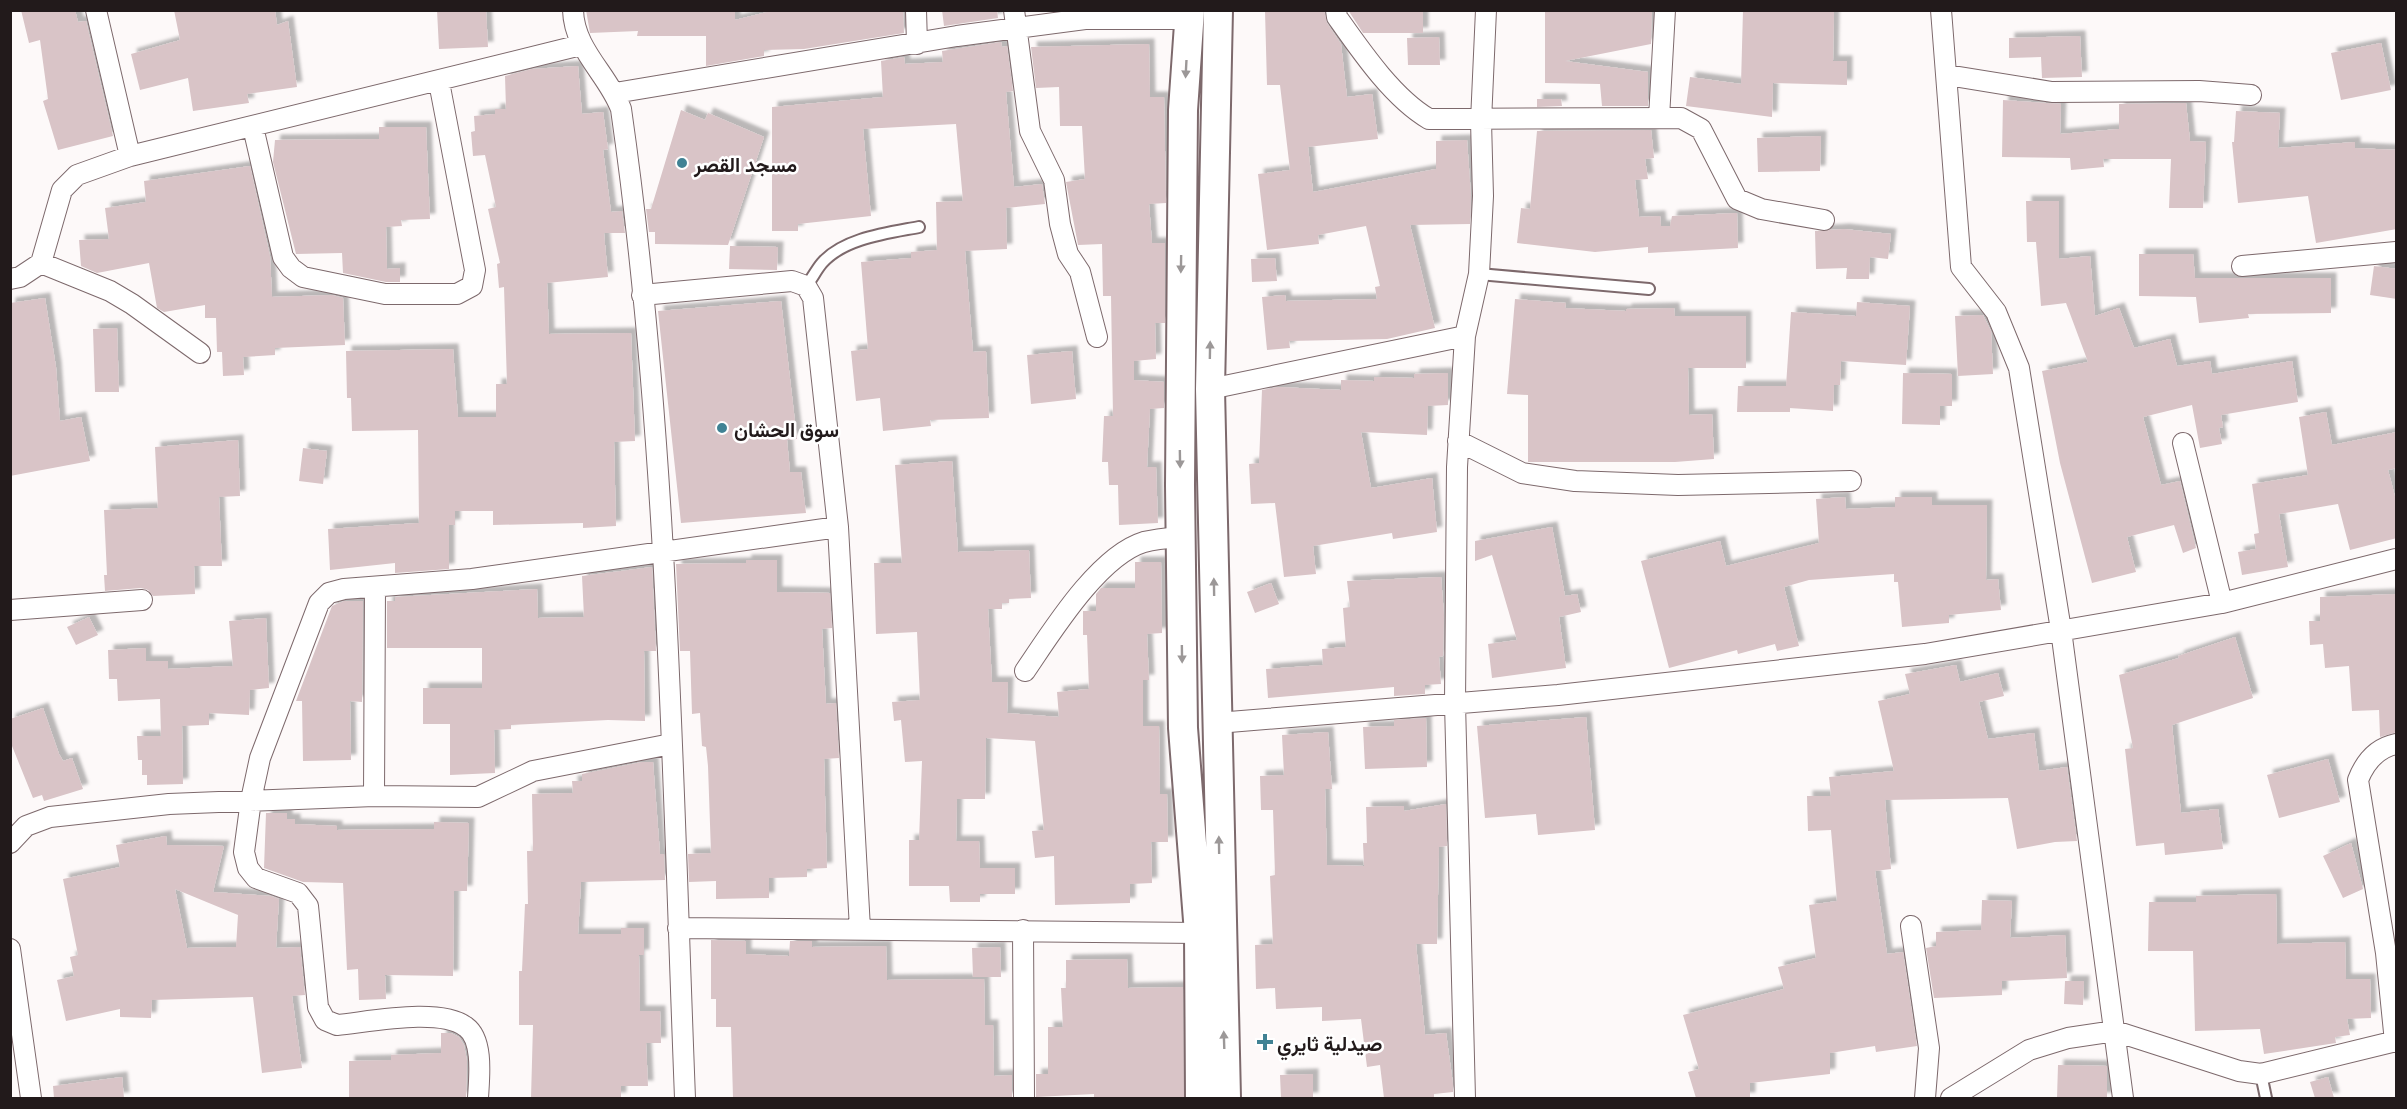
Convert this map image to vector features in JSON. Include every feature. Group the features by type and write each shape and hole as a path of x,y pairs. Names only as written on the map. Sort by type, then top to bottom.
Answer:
{"main road":[{"path":"1218,10 1210,389 1226,1098"},
{"path":"1189,15 1183,110 1180,328 1181,537 1183,728 1199,933 1200,1098"}],"street":[{"path":"96,10 130,156"},
{"path":"573,10 581,45 615,93 623,126 642,295 663,553 685,1098"},
{"path":"916,10 917,44"},
{"path":"1336,10 1337,17 1348,33 1413,110 1429,120 1681,118 1701,129 1737,199 1761,209 1824,220"},
{"path":"1465,1098 1455,703 1458,441 1465,336 1479,274 1483,196 1481,121 1486,10"},
{"path":"1659,118 1665,10"},
{"path":"1941,10 1961,267 1996,312 2019,368 2061,630 2123,1098"},
{"path":"615,93 917,44 1016,19 1189,15"},
{"path":"1016,19 1020,72 1030,132 1054,180 1060,224 1068,254 1080,272 1097,337"},
{"path":"10,279 20,277 41,263 62,190 77,175 130,156 253,128 581,45"},
{"path":"1947,75 2052,92 2199,91 2251,95"},
{"path":"253,128 283,257 291,268 303,277 386,294 457,294 472,286 475,270 439,82"},
{"path":"2242,266 2397,252"},
{"path":"41,263 117,295 200,353"},
{"path":"642,295 792,281 806,286 813,298 838,527 860,929"},
{"path":"1210,389 1465,336"},
{"path":"1458,441 1522,473 1575,481 1678,485 1851,481"},
{"path":"2182,442 2222,603"},
{"path":"478,1098 479,1062 475,1042 467,1027 440,1016 337,1025 325,1020 320,1014 308,906 298,893 256,878 245,860 251,800 260,758 315,608 323,598 336,591 472,579 838,527"},
{"path":"1025,671 1081,594 1117,557 1143,543 1181,537"},
{"path":"1217,723 1570,693 1925,654 2222,603 2397,559"},
{"path":"374,796 375,587"},
{"path":"10,610 142,600"},
{"path":"10,843 26,826 50,817 169,804 374,796 478,797 533,771 671,744"},
{"path":"1951,1098 2029,1050 2068,1038 2115,1030 2239,1071 2261,1074 2396,1042 2386,952 2358,780 2364,765 2374,755 2388,746 2397,744"},
{"path":"1911,926 1929,1048 1925,1098"},
{"path":"678,928 1199,933"},
{"path":"1023,930 1024,1098"},
{"path":"10,949 31,1098"}],"lane":[{"path":"806,286 823,262 843,248 880,235 919,227"},
{"path":"1479,274 1649,289"},
{"path":"2261,1074 2266,1098"}],"building":[{"path":"21,10 75,10 78,22 86,21 113,136 58,150 43,101 48,99 40,40 29,43"},
{"path":"174,10 275,10 277,25 288,21 297,87 247,94 249,103 193,111 188,78 140,90 131,54 180,40"},
{"path":"437,10 486,10 488,47 439,49"},
{"path":"586,10 735,10 735,20 775,10 903,10 904,33 804,49 764,50 764,56 706,66 706,36 637,36 638,31 590,33"},
{"path":"942,10 997,10 998,18 944,26"},
{"path":"1324,10 1327,23 1341,44 1347,97 1372,94 1378,139 1308,147 1313,192 1436,169 1436,141 1467,140 1471,196 1470,224 1410,225 1435,328 1387,339 1289,341 1290,348 1267,350 1262,297 1285,295 1286,301 1377,299 1375,287 1380,286 1366,226 1318,235 1319,244 1267,250 1258,174 1290,170 1280,85 1267,85 1265,11"},
{"path":"1348,10 1423,10 1423,33 1363,33"},
{"path":"1545,10 1652,10 1651,44 1565,61 1648,72 1648,106 1602,106 1600,84 1545,83"},
{"path":"1743,10 1834,10 1833,61 1847,61 1847,85 1773,83 1772,117 1686,106 1690,77 1741,84"},
{"path":"2080,36 2082,77 2042,78 2041,57 2009,58 2009,38"},
{"path":"1439,37 1440,65 1408,65 1407,38"},
{"path":"1001,42 1002,47 1007,46 1013,91 1006,92 1014,187 1042,184 1045,204 1006,208 1007,249 965,251 973,352 986,351 989,418 930,420 931,426 883,431 880,398 856,401 851,351 868,349 861,262 911,258 911,252 937,250 936,202 963,201 956,124 863,129 871,216 798,224 798,231 772,231 772,107 883,97 881,61 904,57 905,64 943,62 942,51"},
{"path":"2381,43 2391,90 2341,100 2331,53"},
{"path":"1149,44 1150,97 1164,97 1166,203 1149,204 1152,243 1165,243 1165,323 1155,323 1156,359 1134,361 1134,380 1164,382 1164,408 1150,409 1147,467 1156,467 1158,523 1119,525 1118,485 1109,485 1108,462 1102,462 1104,416 1113,416 1111,296 1103,296 1102,244 1078,245 1066,182 1085,179 1082,126 1060,126 1059,87 1036,88 1031,47"},
{"path":"578,66 582,114 603,112 608,149 603,150 611,212 622,211 625,233 604,233 608,277 547,283 549,334 631,333 635,441 614,442 616,526 583,528 583,523 493,525 493,511 455,511 455,525 449,525 449,569 395,573 395,563 330,570 328,529 419,523 418,430 352,431 351,398 347,398 346,351 453,349 458,417 496,417 496,384 507,384 504,287 499,288 497,264 500,263 488,209 496,207 485,155 473,156 471,132 475,131 474,116 495,114 495,109 506,109 505,76 532,69"},
{"path":"1537,99 1561,99 1562,106 1537,107"},
{"path":"2003,100 2061,104 2060,134 2119,129 2119,104 2186,103 2190,141 2206,142 2203,208 2169,208 2171,159 2103,159 2104,167 2071,170 2070,158 2002,157"},
{"name":"مسجد القصر","path":"681,110 705,120 708,113 764,137 728,245 655,244 655,232 649,232 646,209 651,209"},
{"path":"2236,111 2280,113 2278,148 2355,142 2355,148 2397,150 2397,229 2316,243 2308,196 2238,203 2232,142 2234,142"},
{"path":"379,127 426,127 430,219 401,220 402,226 386,227 387,269 400,268 400,282 386,282 343,273 342,253 296,254 273,162 275,140 379,139"},
{"path":"1651,130 1654,158 1645,159 1648,179 1635,180 1639,217 1660,216 1661,226 1670,226 1672,216 1737,213 1738,248 1648,253 1648,247 1595,252 1517,243 1521,208 1530,209 1537,131"},
{"path":"1821,136 1820,171 1758,172 1757,138"},
{"path":"250,166 270,256 272,297 332,295 343,298 345,345 275,348 275,355 243,357 244,375 223,376 222,352 217,352 216,318 205,318 205,305 164,312 157,308 149,263 97,273 81,266 79,240 109,239 105,208 146,202 144,181"},
{"path":"2026,201 2059,201 2059,259 2090,256 2095,316 2119,308 2134,348 2170,339 2177,366 2210,361 2212,374 2292,361 2298,402 2221,415 2223,427 2219,428 2222,444 2200,448 2192,405 2143,417 2161,485 2180,481 2196,548 2183,553 2174,525 2127,537 2136,572 2092,583 2060,463 2042,371 2088,362 2066,303 2041,306 2036,242 2027,242"},
{"path":"1844,229 1891,234 1888,259 1870,257 1869,279 1846,279 1847,268 1816,269 1815,231"},
{"path":"730,246 778,247 777,270 729,269"},
{"path":"2139,254 2193,254 2195,278 2331,278 2331,313 2248,314 2249,318 2199,323 2196,297 2139,296"},
{"path":"1275,258 1277,281 1252,282 1251,259"},
{"path":"2374,266 2397,269 2397,299 2370,295"},
{"path":"45,298 56,367 60,421 81,417 90,461 10,476 10,303"},
{"path":"1515,299 1566,303 1565,308 1626,311 1626,309 1674,308 1675,316 1746,316 1746,368 1688,368 1689,415 1712,414 1714,459 1675,462 1528,462 1528,395 1507,394"},
{"path":"781,301 797,439 787,440 790,472 801,472 806,513 681,523 658,311"},
{"path":"1857,302 1910,306 1906,365 1841,361 1840,385 1834,385 1833,411 1790,408 1790,412 1737,412 1738,386 1786,386 1791,312 1856,316"},
{"path":"1983,315 1991,331 1993,374 1958,376 1955,316"},
{"path":"117,328 119,392 95,392 93,329"},
{"path":"1072,351 1076,399 1031,404 1027,355"},
{"path":"1448,373 1448,405 1428,406 1427,435 1361,432 1371,488 1432,478 1437,532 1393,539 1392,533 1313,546 1316,574 1284,577 1275,503 1251,504 1249,464 1259,463 1262,390 1278,387 1341,390 1341,380 1374,381 1374,377 1414,378 1414,374"},
{"path":"1903,373 1952,374 1952,406 1940,406 1940,425 1902,424"},
{"path":"2326,412 2332,445 2397,432 2397,468 2388,470 2397,504 2397,538 2350,550 2338,504 2279,514 2288,567 2242,575 2238,552 2256,549 2254,534 2259,533 2252,484 2308,475 2299,417"},
{"path":"238,440 240,496 219,497 222,566 194,566 195,594 153,596 148,590 141,588 105,591 104,575 107,575 104,510 158,508 155,447"},
{"path":"303,448 327,451 323,484 299,481"},
{"path":"952,461 958,552 1029,550 1031,598 1009,599 1009,603 1002,603 1002,609 988,609 992,682 1008,682 1007,713 1059,717 1057,692 1089,689 1087,635 1083,635 1083,611 1096,611 1096,594 1101,588 1135,588 1135,562 1161,562 1162,633 1147,634 1149,680 1143,680 1143,726 1159,726 1160,794 1167,794 1168,842 1151,842 1152,883 1130,884 1130,903 1055,905 1054,856 1035,858 1032,831 1044,830 1035,741 986,738 985,799 957,799 956,841 979,841 980,868 1015,868 1015,894 980,894 980,902 950,902 949,886 909,886 909,840 919,840 922,761 905,762 901,720 894,721 892,702 920,700 917,632 876,634 874,563 902,563 895,465"},
{"path":"1845,497 1846,509 1895,507 1895,497 1932,497 1932,505 1987,505 1986,580 1998,579 2001,610 1949,615 1949,623 1902,627 1898,582 1894,582 1894,574 1809,580 1784,587 1799,646 1777,651 1775,644 1738,654 1737,650 1669,668 1641,561 1720,541 1726,566 1819,543 1816,499"},
{"path":"1552,527 1565,596 1577,594 1581,612 1559,617 1566,668 1492,678 1488,644 1517,640 1492,555 1475,561 1475,541"},
{"path":"746,560 777,560 777,592 830,593 832,628 822,629 826,704 836,703 839,758 824,759 827,868 807,869 807,877 769,878 769,898 716,899 716,881 689,882 688,854 711,853 708,766 706,747 702,746 700,713 692,714 690,651 680,651 676,564 746,563"},
{"path":"652,567 656,651 644,651 645,721 608,720 511,725 511,729 494,730 495,773 450,775 450,724 423,724 423,688 482,688 482,648 387,648 387,601 395,601 395,597 537,589 538,618 584,617 582,576"},
{"path":"1441,577 1444,615 1443,656 1439,657 1441,684 1425,685 1425,694 1394,696 1394,687 1268,698 1266,669 1323,665 1322,649 1346,647 1343,608 1350,607 1347,581"},
{"path":"1271,583 1279,604 1255,613 1247,592"},
{"path":"2397,594 2397,732 2380,737 2379,710 2352,711 2349,666 2325,668 2323,644 2310,645 2309,621 2320,621 2320,597"},
{"path":"344,601 363,601 362,702 350,701 351,760 303,761 302,701 296,701 332,606"},
{"path":"89,617 98,635 76,645 67,627"},
{"path":"266,618 269,688 250,690 249,715 209,713 209,725 182,726 183,784 147,785 147,775 142,775 142,760 138,760 137,736 161,736 160,699 118,701 117,679 109,679 108,650 146,648 146,661 168,661 168,669 233,666 229,621"},
{"path":"2235,637 2253,698 2172,725 2181,813 2218,809 2223,849 2165,855 2164,843 2136,846 2125,749 2133,748 2119,675 2179,658 2178,656"},
{"path":"1956,665 1960,682 1998,673 2004,696 1979,702 1988,739 2034,733 2039,771 2067,767 2077,841 2055,842 2017,849 2008,798 1885,800 1891,869 1875,871 1887,954 1903,952 1917,1046 1876,1052 1875,1046 1830,1053 1830,1074 1750,1083 1750,1098 1696,1098 1688,1072 1699,1069 1683,1015 1784,989 1778,967 1816,958 1809,905 1837,901 1831,830 1808,831 1807,796 1831,796 1829,777 1894,771 1878,701 1910,694 1905,674"},
{"path":"43,708 59,754 63,761 72,758 83,789 44,801 42,795 33,798 10,741 10,719"},
{"path":"1586,717 1595,830 1538,835 1536,814 1485,818 1477,726"},
{"path":"1426,718 1427,767 1365,769 1363,727 1394,726 1394,720"},
{"path":"1328,732 1332,789 1325,789 1327,865 1364,866 1363,843 1367,843 1366,807 1404,806 1404,811 1446,804 1447,846 1439,847 1437,944 1416,944 1425,1035 1446,1033 1453,1092 1434,1094 1434,1098 1384,1098 1380,1065 1367,1067 1361,1019 1322,1021 1322,1007 1276,1009 1275,988 1256,989 1255,945 1273,944 1270,876 1275,875 1273,810 1261,810 1260,776 1284,775 1282,735"},
{"path":"2328,759 2340,802 2279,818 2267,775"},
{"path":"642,762 653,762 660,854 664,854 665,880 581,882 578,934 621,934 621,928 644,928 644,955 639,955 640,1011 660,1011 661,1043 646,1043 648,1086 621,1086 621,1098 531,1098 533,1025 519,1025 519,971 522,971 525,904 528,904 527,851 533,851 532,794 573,793 572,781 582,781 582,774"},
{"path":"266,813 287,813 287,819 295,819 295,824 337,826 337,830 434,829 434,822 469,823 467,891 454,891 453,976 385,975 386,999 359,1000 358,969 347,970 343,883 303,882 264,868"},
{"path":"166,836 167,845 224,846 213,892 271,896 279,899 276,948 300,947 305,995 292,996 302,1068 262,1073 253,997 152,1000 151,1018 120,1017 120,1009 66,1021 57,980 74,976 70,957 78,955 63,879 120,867 116,845","holes":["175,889 238,915 236,947 187,948"]},
{"path":"2351,843 2363,889 2343,898 2323,856"},
{"path":"2276,894 2277,944 2345,942 2346,979 2370,979 2371,1018 2347,1019 2350,1035 2335,1037 2336,1043 2264,1054 2260,1029 2195,1031 2193,951 2148,951 2149,902 2196,902 2196,896"},
{"path":"1982,900 2012,901 2010,938 2065,935 2067,978 2002,981 2002,995 1934,998 1926,948 1936,946 1936,932 1981,930"},
{"path":"711,940 746,941 746,954 789,956 790,941 812,941 812,947 886,946 887,980 984,979 985,1025 993,1025 994,1076 1012,1075 1012,1098 733,1098 731,1027 716,1027 716,999 711,999"},
{"path":"1000,947 1001,977 973,977 972,948"},
{"path":"1127,959 1128,988 1183,987 1184,1098 1094,1098 1094,1094 1036,1097 1036,1074 1048,1074 1048,1027 1063,1027 1061,988 1066,988 1066,960"},
{"path":"2065,981 2084,981 2083,1005 2064,1004"},
{"path":"441,1033 451,1033 459,1037 464,1045 467,1061 466,1098 349,1098 349,1061 391,1060 391,1055 441,1053"},
{"path":"2058,1065 2107,1066 2107,1098 2057,1098"},
{"path":"1313,1074 1313,1098 1281,1098 1280,1075"},
{"path":"122,1077 124,1098 54,1098 53,1086"},
{"path":"2328,1077 2334,1098 2315,1098 2310,1082"}],"place":[{"name":"مسجد القصر","path":"682,163"},
{"name":"سوق الحشان","path":"722,428"},
{"name":"صيدلية ثايري","path":"1265,1042"}]}
